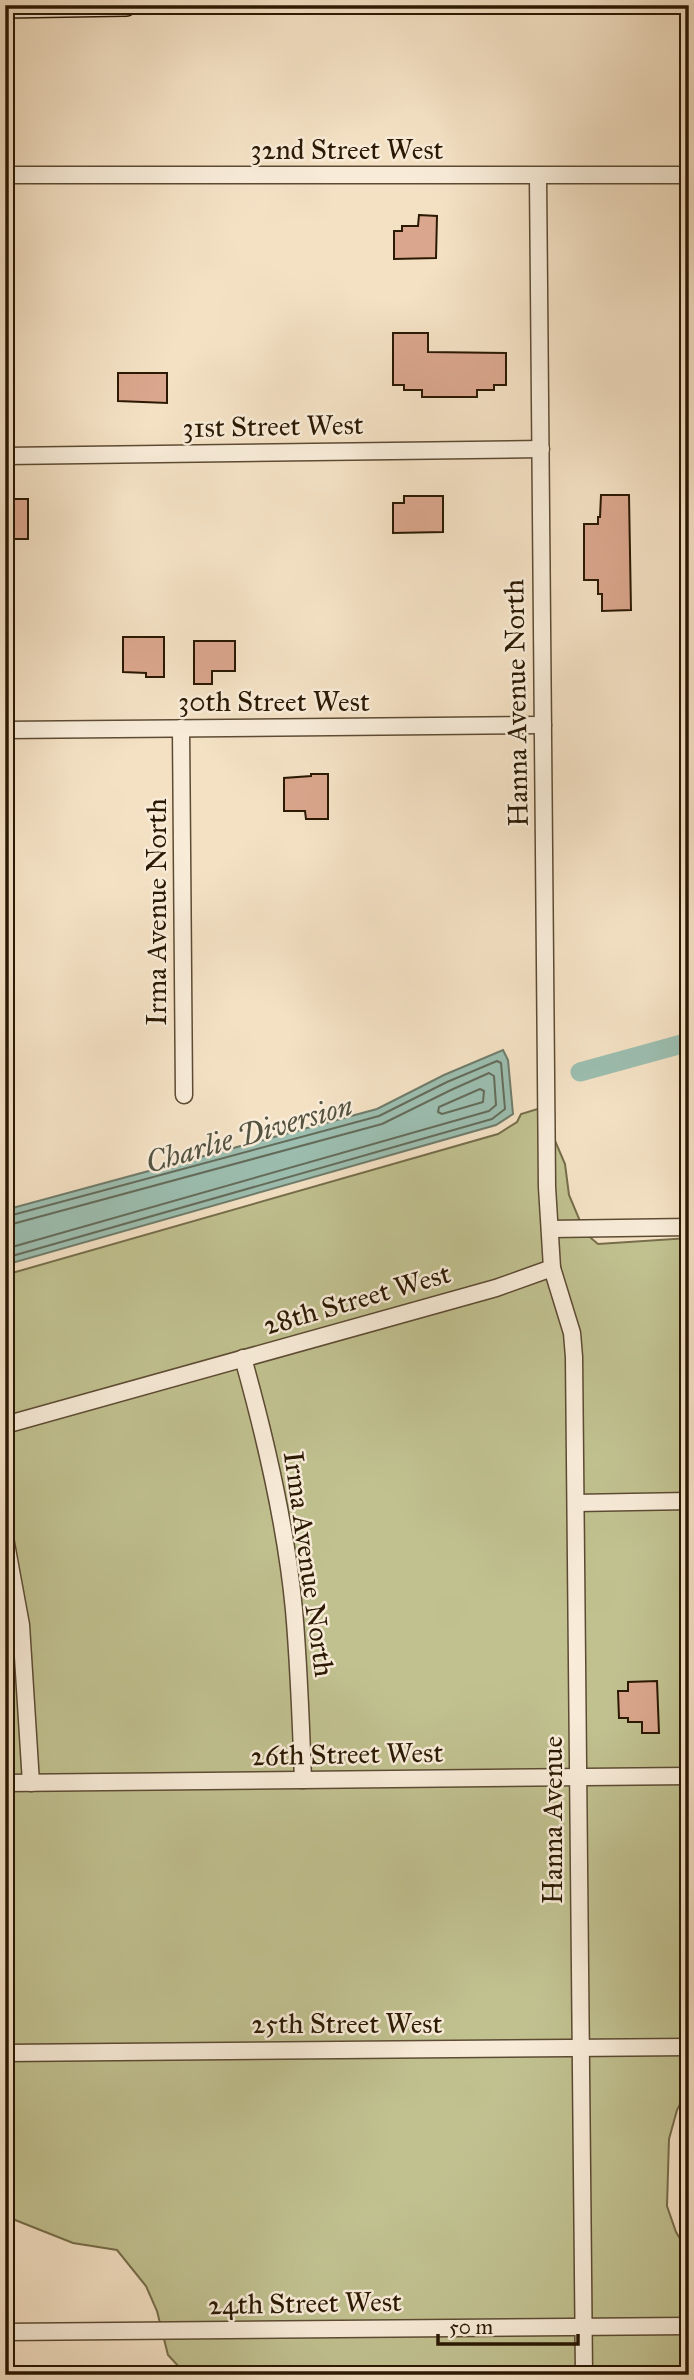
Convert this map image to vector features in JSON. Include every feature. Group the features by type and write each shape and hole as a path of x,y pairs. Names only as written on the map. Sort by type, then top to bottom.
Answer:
{"street":[{"path":"5,7 126,5"},
{"name":"32nd Street West","path":"5,175 689,175"},
{"name":"Hanna Avenue North","path":"538,176 545,1075 550,1229"},
{"name":"31st Street West","path":"5,456 541,449"},
{"name":"30th Street West","path":"5,730 543,725"},
{"name":"Irma Avenue North","path":"181,728 184,1095"},
{"path":"552,1268 550,1229 689,1227"},
{"name":"28th Street West","path":"5,1425 496,1287 552,1268"},
{"name":"Hanna Avenue","path":"552,1268 572,1333 584,2375"},
{"name":"Irma Avenue North","path":"243,1358 269,1460 294,1606 303,1780"},
{"path":"576,1503 689,1501"},
{"path":"5,1538 21,1625 31,1783"},
{"name":"26th Street West","path":"5,1783 689,1776"},
{"name":"25th Street West","path":"5,2053 689,2047"},
{"name":"24th Street West","path":"5,2332 689,2326"}],"green space":[{"path":"541,1108 565,1164 569,1195 585,1233 598,1244 689,1238 689,2087 677,2110 669,2139 667,2206 676,2232 689,2253 689,2375 193,2375 180,2368 168,2355 157,2311 146,2286 117,2250 73,2243 5,2216 5,1275 498,1134 517,1122 521,1114"}],"water":[{"path":"503,1050 508,1060 513,1114 496,1125 5,1265 5,1210 377,1109 444,1075"}],"building":[{"path":"419,215 437,216 436,258 394,259 394,231 402,231 402,226 418,226"},
{"path":"393,333 428,333 428,352 506,353 506,385 494,385 494,390 477,390 477,397 422,397 422,390 404,390 404,385 393,385"},
{"path":"118,373 167,373 167,403 118,401"},
{"path":"601,495 629,495 631,610 602,611 602,594 598,594 598,580 584,580 584,524 598,524"},
{"path":"404,496 443,496 443,532 393,533 393,503 404,503"},
{"path":"9,499 28,499 28,539 5,539 5,504 9,504"},
{"path":"123,637 164,637 164,677 146,677 146,673 123,672"},
{"path":"194,641 235,641 235,671 212,671 212,684 194,684"},
{"path":"328,774 328,819 306,819 305,811 284,811 284,778"},
{"path":"657,1681 659,1733 642,1733 642,1722 628,1722 628,1718 619,1718 618,1691 628,1691 628,1682"}],"waterway":[{"name":"Charlie Diversion","path":"580,1072 689,1042"}]}
